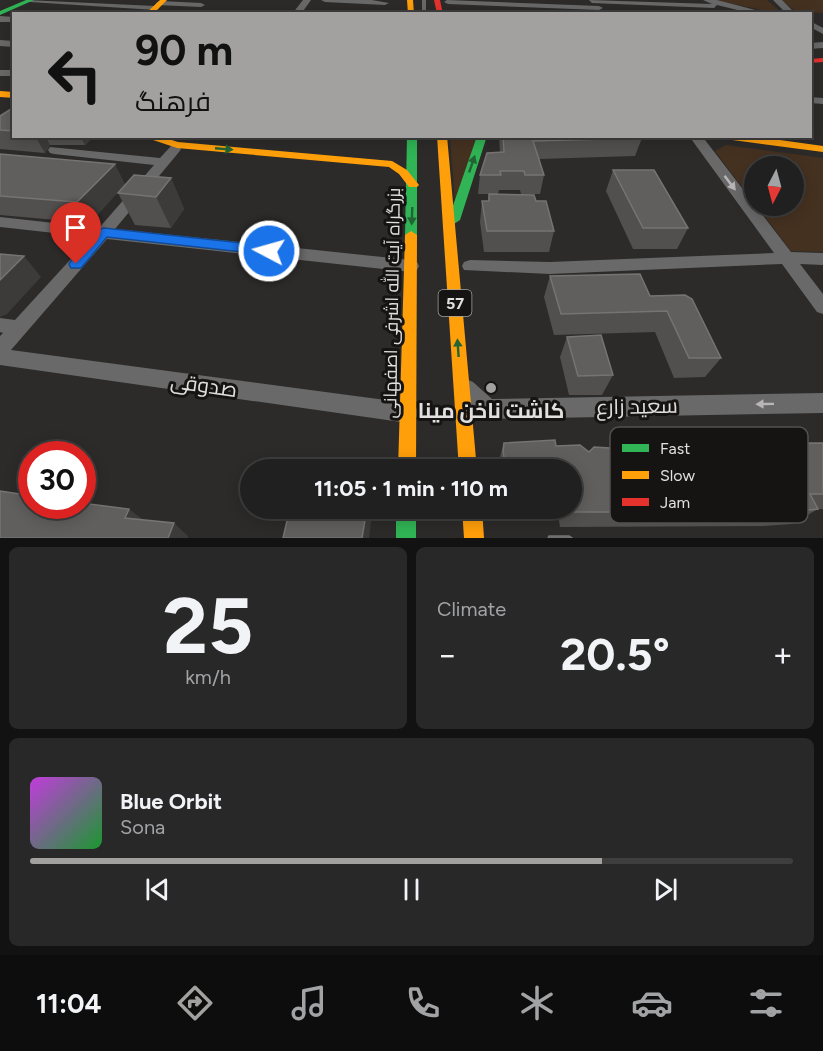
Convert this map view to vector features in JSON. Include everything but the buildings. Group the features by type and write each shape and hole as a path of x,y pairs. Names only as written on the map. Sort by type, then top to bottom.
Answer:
{"main road":[{"path":"0,13 30,0"},
{"path":"153,138 177,145 401,164 413,185"},
{"name":"بزرگراه آیت الله اشرفی اصفهانی","path":"407,459 412,138"},
{"name":"57","path":"442,138 467,459"},
{"path":"450,232 481,138"},
{"path":"740,138 823,149"},
{"path":"406,519 406,538"},
{"path":"472,519 474,538"}],"street":[{"path":"30,0 157,6 201,5"},
{"path":"298,12 307,0"},
{"path":"325,0 385,3"},
{"path":"777,0 790,12"},
{"path":"592,1 711,3 757,12"},
{"path":"592,1 602,11"},
{"path":"443,4 602,11"},
{"path":"697,138 823,307"},
{"path":"0,349 175,149"},
{"path":"54,150 164,162"},
{"path":"0,222 411,266"},
{"path":"471,266 550,268 787,258 823,259"},
{"path":"0,326 19,328"},
{"name":"صدوقی","path":"0,357 408,413"},
{"name":"سعید زارع","path":"461,383 488,409 823,403"}],"lane":[{"path":"433,138 435,180"}],"shaded area":[{"path":"716,0 767,0 781,12 770,12"},
{"path":"782,0 823,0 823,13 796,12"},
{"path":"450,138 479,138 455,201"},
{"path":"726,145 823,158 823,252 791,251 765,216 804,216 804,156 744,156 744,190 715,151"}],"traffic: fast":[{"path":"0,13 31,0"},
{"path":"411,235 412,138"},
{"path":"454,220 481,138"},
{"path":"406,519 406,538"}],"traffic: slow":[{"path":"150,12 164,0"},
{"path":"410,0 411,12"},
{"path":"0,94 12,95"},
{"path":"153,138 177,145 392,164 403,172 413,185"},
{"path":"442,138 467,459"},
{"path":"740,138 823,149"},
{"path":"407,459 411,235"},
{"path":"473,519 474,538"}],"traffic: jam":[{"path":"437,0 440,12"},
{"path":"812,61 823,60"}],"place":[{"name":"کاشت ناخن مینا","path":"491,388"}],"route":[{"path":"76,264 104,232 269,251"}]}
